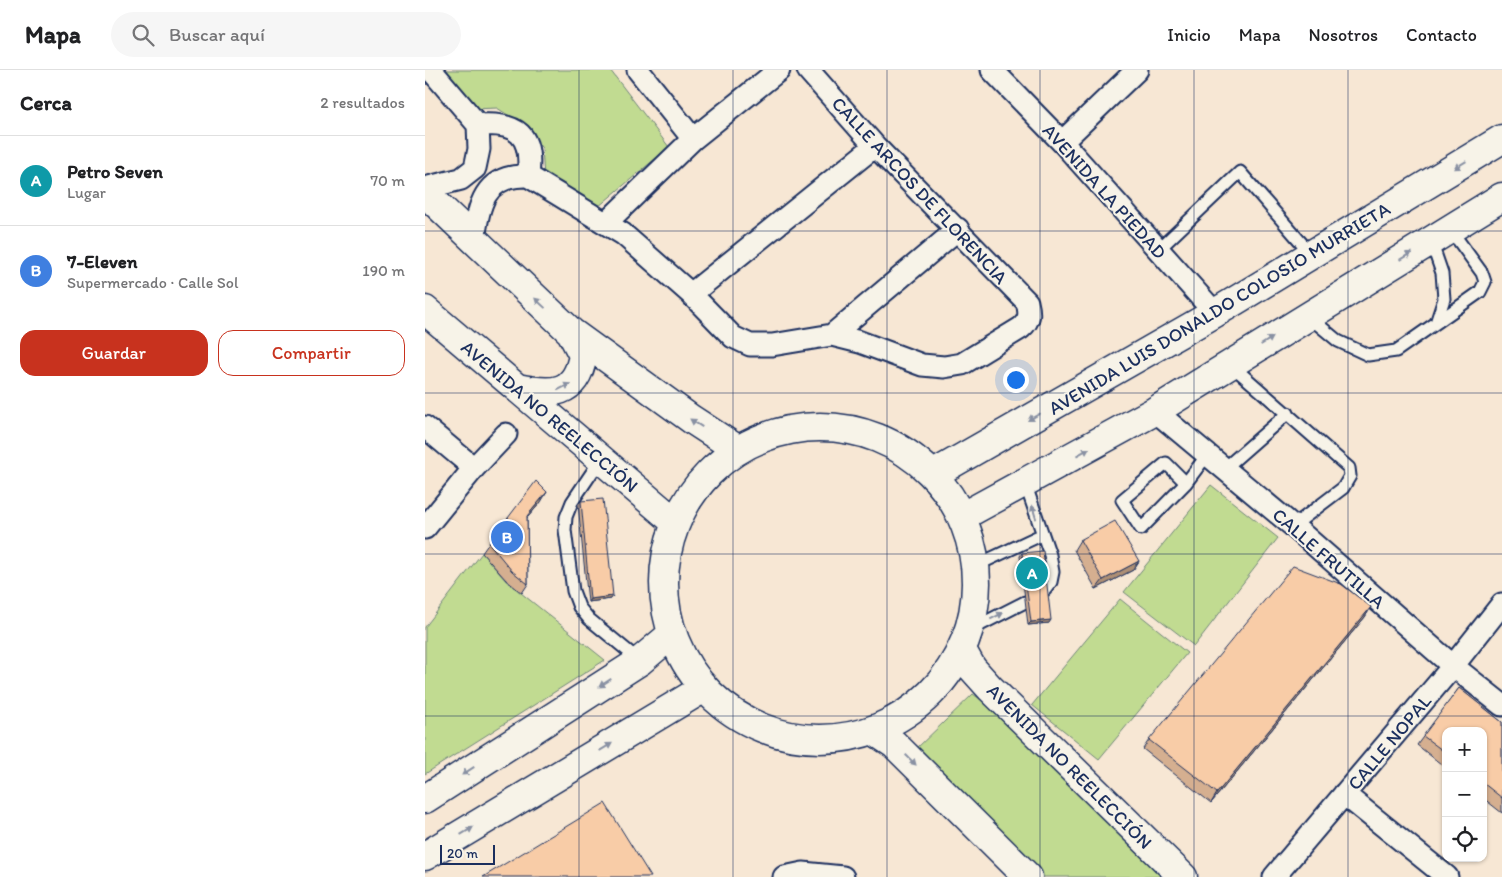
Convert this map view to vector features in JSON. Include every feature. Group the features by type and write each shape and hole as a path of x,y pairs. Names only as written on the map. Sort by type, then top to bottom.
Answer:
{"main road":[{"name":"AVENIDA LUIS DONALDO COLOSIO MURRIETA","path":"934,474 1215,313 1502,139"},
{"path":"425,192 571,332 691,420 737,450"},
{"path":"963,516 1025,484 1155,411 1502,197"},
{"name":"AVENIDA NO REELECCIÓN","path":"425,310 675,522"},
{"path":"517,388 542,392 556,391 570,385 577,378 583,355 571,332"},
{"path":"819,426 861,431 900,448 934,474 963,516 977,565 977,598 966,640 946,676 925,699 900,717 873,730 837,738 800,738 773,731 732,712 704,688 687,665 672,634 664,597 664,578 665,559 675,522 691,494 712,469 737,450 776,432 819,426"},
{"path":"425,799 639,661 672,634"},
{"name":"AVENIDA NO REELECCIÓN","path":"966,640 972,668 989,688 1183,877"},
{"path":"425,856 704,688"},
{"path":"873,730 895,744 1028,877"}],"street":[{"path":"425,188 461,179 475,168 479,149 478,125 431,70"},
{"path":"638,70 693,139"},
{"path":"607,222 693,139 779,70"},
{"name":"CALLE ARCOS DE FLORENCIA","path":"808,70 875,146 958,229 1027,302 1030,312 1028,321 1021,328 962,364 943,368 922,365 860,342 832,335"},
{"name":"AVENIDA LA PIEDAD","path":"993,70 1062,142 1215,313"},
{"path":"1062,142 1137,70"},
{"path":"478,125 495,124 512,128 525,140 530,156 527,176"},
{"path":"691,294 875,146"},
{"path":"475,168 492,186"},
{"path":"474,241 479,207 492,186 515,175 527,176 538,180 567,202 607,222 691,294 733,337 750,345 772,345 832,335 958,229"},
{"name":"CALLE FRUTILLA","path":"1155,411 1293,526 1453,666 1502,705"},
{"path":"425,427 474,468"},
{"path":"425,528 474,468 506,434"},
{"name":"CALLE NOPAL","path":"1274,877 1453,666 1502,604"},
{"path":"1344,794 1447,877"},
{"path":"797,876 843,877"}],"lane":[{"path":"1158,250 1240,172 1312,254"},
{"path":"1436,323 1443,299 1441,235"},
{"path":"1307,316 1339,340 1368,355 1396,351 1480,292 1485,282 1482,273 1441,235"},
{"path":"1230,364 1341,459 1349,468 1350,476 1343,488 1293,526"},
{"path":"1224,469 1288,413"},
{"path":"1186,483 1166,463 1122,500 1141,529 1186,483 1207,455"},
{"path":"601,459 572,502 566,517 565,530 573,591 579,607 589,619 639,661"},
{"path":"1025,484 1041,535 1050,555 1053,572 1051,582 1045,590"},
{"path":"977,565 1041,535"},
{"path":"966,640 1025,602"}],"green space":[{"path":"444,70 610,70 669,147 598,207 561,182 544,177 542,148 519,122 497,108 473,109"},
{"path":"1211,485 1278,538 1194,646 1124,592"},
{"path":"482,553 506,581 605,660 425,774 425,627"},
{"path":"1120,599 1187,653 1099,759 1032,705"},
{"path":"973,694 1059,756 1184,877 1028,877 916,749"}],"building":[{"path":"536,481 547,492 527,516 528,584 512,571 489,543"},
{"path":"603,499 613,596 590,599 581,501"},
{"path":"1115,521 1139,561 1103,580 1080,540"},
{"path":"1043,551 1051,620 1031,622 1022,553"},
{"path":"1293,566 1341,584 1371,607 1217,793 1149,740"},
{"path":"1459,688 1502,722 1502,798 1487,786 1487,727 1442,727 1442,750 1423,736"},
{"path":"605,803 651,877 483,877"}],"place":[{"name":"7-Eleven","path":"507,537"},
{"name":"Petro Seven","path":"1032,573"}]}
